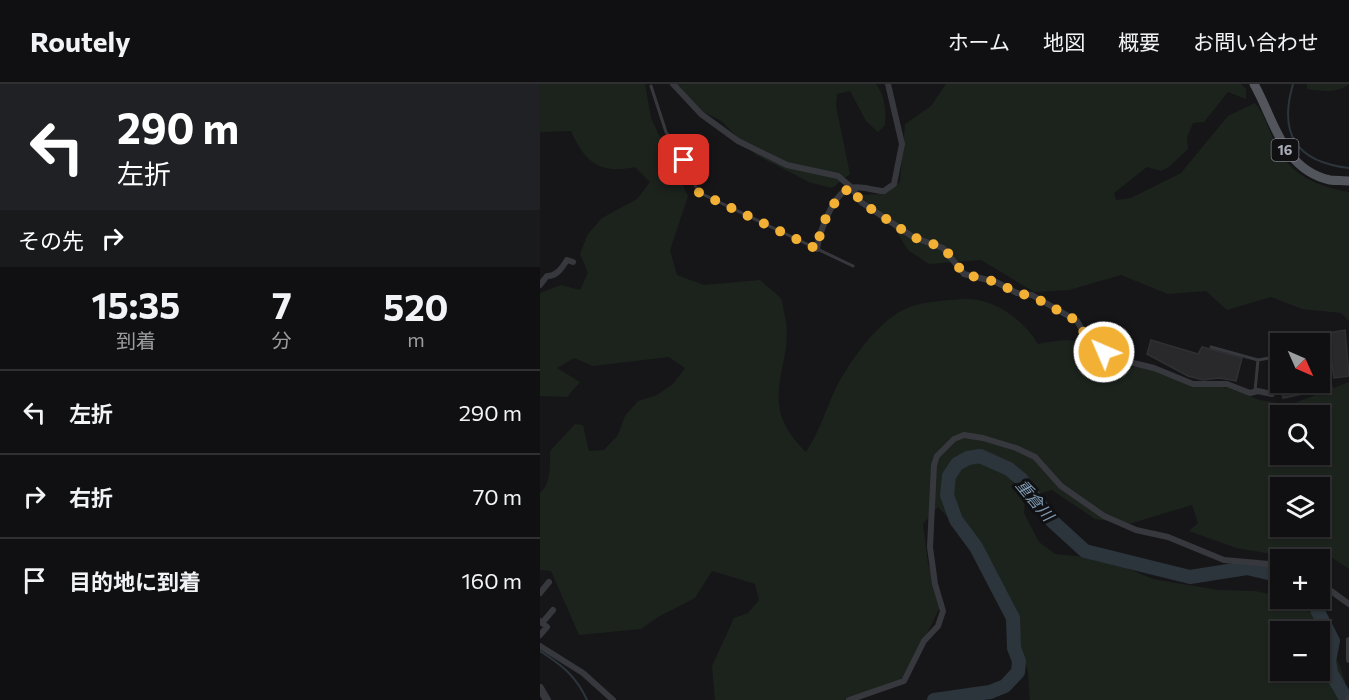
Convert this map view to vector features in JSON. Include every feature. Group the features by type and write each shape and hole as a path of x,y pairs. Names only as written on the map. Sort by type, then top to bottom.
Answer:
{"main road":[{"name":"16","path":"1254,84 1278,136 1293,160 1330,180 1349,181"}],"street":[{"path":"673,84 701,114 748,147 788,165 838,176 851,187 861,202 913,237 944,248 964,274 996,282 1017,293 1032,296 1077,321 1091,339 1117,359 1154,368 1193,384 1227,384 1250,393 1272,394"},
{"path":"851,187 884,191 894,184 902,144 888,84"},
{"path":"817,249 827,217 835,202 851,187"},
{"path":"540,285 547,276 552,276 562,270 567,260 573,262"},
{"path":"849,700 904,681 911,672 924,641 941,619 943,611 934,584 930,547 934,465 937,456 945,446 964,435 973,435 1016,448 1035,458 1061,486 1104,516 1136,530 1168,537 1224,560 1270,564"},
{"path":"540,593 549,582"},
{"path":"1330,590 1349,604"},
{"path":"540,635 547,627 541,622 553,610"},
{"path":"1349,640 1349,660"},
{"path":"540,646 583,673 612,700"},
{"path":"540,688 547,700"}],"lane":[{"path":"651,86 666,132 684,160 698,192 852,266"},
{"path":"1211,347 1258,360 1270,358"},
{"path":"1255,392 1258,360"}],"shaded area":[{"path":"540,84 645,84 651,118 688,196 670,250 677,275 704,285 760,280 781,299 787,332 780,383 781,415 790,433 806,452 837,386 866,343 884,323 903,310 932,302 973,299 984,302 1006,311 1015,318 1038,344 1064,340 1081,343 1116,369 1152,365 1187,382 1229,388 1260,400 1290,405 1321,393 1330,393 1330,389 1349,382 1349,569 1330,557 1330,549 1270,549 1270,554 1236,548 1189,531 1198,523 1192,505 1129,524 1095,519 1052,490 1025,498 1024,513 1039,542 1055,554 1105,559 1153,579 1218,590 1255,591 1270,594 1270,609 1303,609 1315,615 1320,621 1270,621 1270,681 1330,681 1330,639 1345,681 1345,700 1030,700 1028,672 1004,593 954,524 938,507 923,524 928,564 943,601 908,672 893,686 859,700 715,700 712,666 734,618 748,613 759,600 755,584 712,571 695,598 658,617 641,629 579,635 551,571 540,570 540,493 548,480 550,451 575,424 583,425 589,451 604,450 618,435 625,416 638,401 657,395 673,384 685,368 669,357 593,366 574,358 557,368 580,382 567,397 540,396 540,293 561,285 580,290 588,273 580,254 588,234 602,218 637,199 650,182 635,167 612,169 595,164 582,151 571,131 540,132"},
{"path":"671,84 876,84 884,103 885,125 878,132 866,121 850,91 837,94 836,106 850,174 832,188 811,183 756,155 720,120 701,111"},
{"path":"946,84 1241,84 1246,89 1246,99 1228,92 1204,122 1193,123 1187,137 1188,149 1169,167 1161,171 1147,167 1114,193 1116,200 1131,198 1181,173 1228,116 1255,103 1282,155 1297,172 1316,183 1349,192 1349,321 1341,313 1302,309 1271,297 1227,310 1206,291 1168,294 1121,275 1069,290 1034,292 981,260 929,264 908,250 889,220 859,195 882,194 900,182 905,124 931,106"},
{"path":"1307,84 1349,84 1329,91 1307,89"}],"building":[{"path":"1345,330 1349,376 1334,378 1330,333 1327,333"},
{"path":"1151,340 1198,354 1202,347 1242,358 1236,381 1219,378 1203,380 1188,376 1147,354"},
{"path":"1282,393 1308,393 1283,398"}],"waterway":[{"path":"1293,84 1288,118 1290,131 1296,143 1316,160 1349,168"},
{"name":"重倉川","path":"934,700 990,692 1005,686 1018,672 1019,661 1014,648 1013,618 976,547 956,520 947,495 949,476 957,464 968,458 980,456 1009,469 1021,479 1051,520 1085,551 1190,577 1247,568 1270,573"},
{"name":"重倉川","path":"1317,609 1333,641 1329,661 1331,673 1347,700"},
{"path":"540,651 568,672 587,700"}],"route":[{"path":"684,160 698,192 817,249 818,240 835,202 851,187 861,202 913,237 944,248 951,254 964,274 969,277 996,282 1017,293 1032,296 1077,321 1084,333 1104,352"}]}
